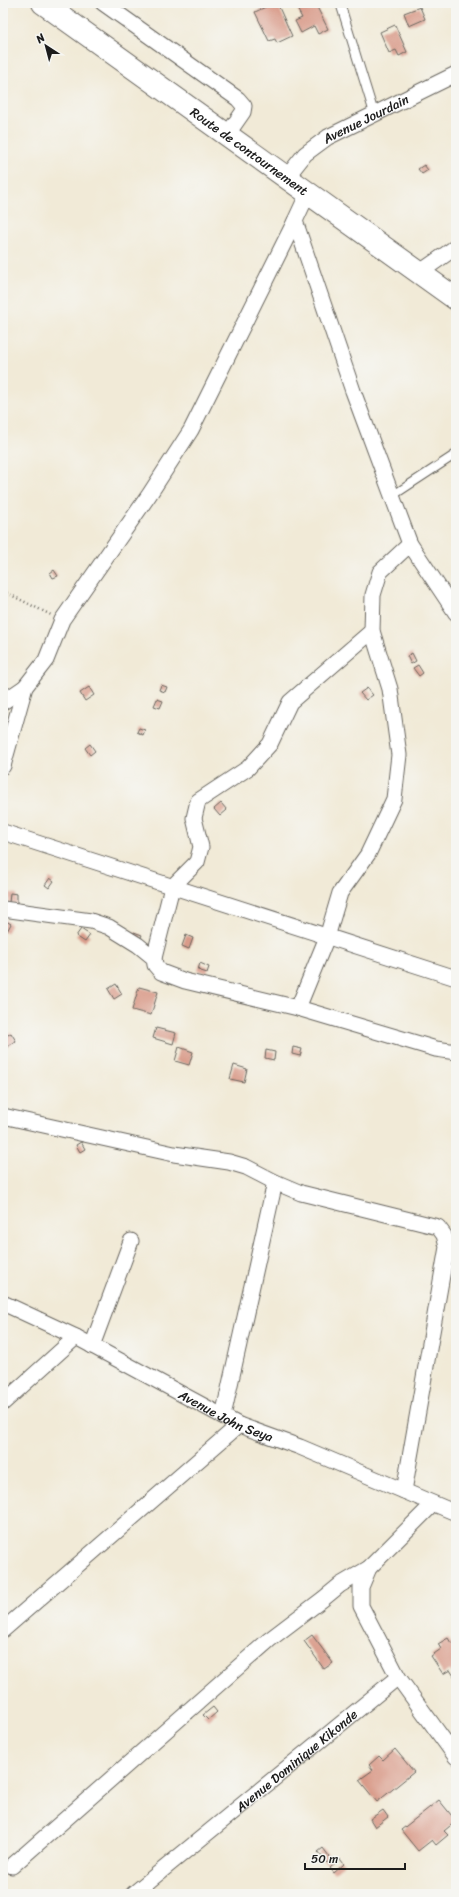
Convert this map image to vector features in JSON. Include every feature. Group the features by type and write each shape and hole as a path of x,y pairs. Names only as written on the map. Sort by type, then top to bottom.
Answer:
{"street":[{"name":"Route de contournement","path":"43,3 456,299"},
{"path":"103,3 238,99 244,106 243,112 227,135"},
{"name":"Avenue Jourdain","path":"286,178 305,154 328,137 374,113 456,74"},
{"path":"3,702 25,686 46,660 62,620 149,496 191,430 308,193"},
{"path":"295,221 353,391 410,544 456,613"},
{"path":"419,273 456,247"},
{"path":"298,1008 327,937 340,893 368,854 394,799 399,755 391,696 372,631 373,595 380,572 410,544"},
{"path":"372,631 290,702 270,744 248,768 198,801 194,818 201,847 197,862 172,886 154,958 155,965 161,972 185,981 298,1008 436,1049 456,1052"},
{"path":"3,766 25,686"},
{"path":"3,832 456,978"},
{"path":"3,909 91,921 109,927 138,945 154,958"},
{"path":"3,1116 174,1154 229,1162 246,1167 301,1193 438,1227 444,1235 447,1247 404,1491"},
{"path":"223,1416 275,1182"},
{"path":"92,1346 131,1241"},
{"name":"Avenue John Seya","path":"3,1303 76,1337 239,1425 300,1447 456,1513"},
{"path":"3,1403 76,1337"},
{"path":"3,1630 239,1425"},
{"path":"12,1866 269,1640 340,1585 369,1568 433,1504"},
{"path":"369,1568 361,1587 361,1606 398,1677 456,1757"},
{"name":"Avenue Dominique Kikonde","path":"134,1894 398,1677"}],"lane":[{"path":"340,3 374,113"},
{"path":"392,496 456,454"}],"path":[{"path":"3,591 62,620"}],"building":[{"path":"277,3 292,36 277,43 275,39 269,41 255,12"},
{"path":"294,3 315,3 328,29 318,34 314,26 301,33 295,21 302,18"},
{"path":"420,7 425,19 409,26 404,13"},
{"path":"395,25 407,52 399,56 396,50 389,53 380,32"},
{"path":"424,165 428,170 422,174 418,169"},
{"path":"54,570 58,576 53,578 50,573"},
{"path":"412,653 416,661 411,664 407,656"},
{"path":"418,665 423,673 419,676 413,668"},
{"path":"161,685 167,687 165,692 159,690"},
{"path":"89,687 94,695 85,701 80,693"},
{"path":"367,688 373,695 366,700 360,693"},
{"path":"157,699 163,701 160,708 154,706"},
{"path":"139,728 145,730 143,735 137,732"},
{"path":"90,744 95,751 90,755 85,748"},
{"path":"221,803 227,810 220,816 214,809"},
{"path":"50,878 54,881 49,888 45,885"},
{"path":"10,893 17,894 17,904 9,903"},
{"path":"3,919 11,924 6,933 3,931"},
{"path":"81,929 90,935 85,942 76,936"},
{"path":"134,932 142,935 139,941 132,938"},
{"path":"186,935 193,938 189,949 182,946"},
{"path":"200,963 209,967 207,973 198,970"},
{"path":"116,984 122,994 114,999 108,989"},
{"path":"139,987 158,992 151,1015 132,1010"},
{"path":"156,1028 176,1033 173,1044 153,1038"},
{"path":"11,1033 16,1041 7,1047 3,1038"},
{"path":"179,1047 193,1052 189,1065 175,1061"},
{"path":"293,1047 302,1049 300,1056 292,1054"},
{"path":"266,1050 275,1052 274,1060 265,1058"},
{"path":"234,1065 247,1069 244,1082 230,1079"},
{"path":"81,1142 85,1149 80,1152 76,1145"},
{"path":"312,1635 333,1663 324,1669 304,1641"},
{"path":"448,1638 451,1643 454,1642 456,1645 456,1679 450,1670 443,1674 431,1656 441,1649 438,1644"},
{"path":"213,1707 217,1712 208,1720 203,1715"},
{"path":"395,1749 414,1772 377,1802 359,1780 373,1770 369,1765 379,1756 383,1760"},
{"path":"439,1800 456,1821 444,1831 448,1835 436,1845 432,1840 418,1851 401,1830"},
{"path":"383,1810 388,1817 375,1827 370,1819"},
{"path":"323,1848 332,1860 327,1863 318,1852"},
{"path":"340,1859 344,1864 334,1873 330,1868"}]}
